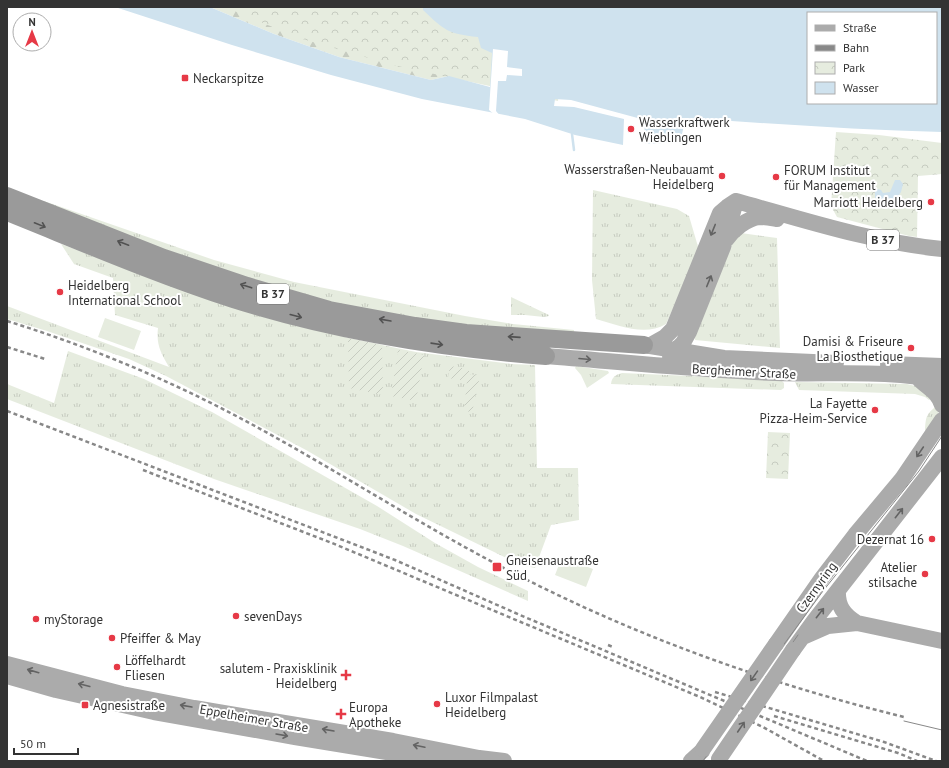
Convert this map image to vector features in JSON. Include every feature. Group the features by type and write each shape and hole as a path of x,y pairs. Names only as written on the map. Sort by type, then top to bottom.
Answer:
{"highway":[{"name":"B 37","path":"7,196 164,258 247,286 328,310 415,326 466,333 646,346"},
{"name":"B 37","path":"7,212 157,272 234,299 287,314 325,324 410,340 464,348 546,356"}],"main road":[{"path":"646,346 665,337 672,329 718,219 724,209 736,201"},
{"name":"B 37","path":"723,247 736,201 810,223 886,241 942,249"},
{"name":"B 37","path":"645,364 659,362 671,355 683,343 689,332 723,247 728,237 738,227 759,217 810,223"},
{"path":"689,332 693,344 704,356"},
{"name":"Bergheimer Straße","path":"646,346 724,358 942,366"},
{"name":"Bergheimer Straße","path":"546,356 777,374 831,373 917,377 942,381"},
{"path":"917,377 936,393 942,405"},
{"name":"Czernyring","path":"699,756 810,595 855,535 902,480 942,420"},
{"name":"Czernyring","path":"718,760 798,644 838,590 942,458"},
{"path":"838,590 842,611 858,623"},
{"path":"798,644 828,626 858,623 942,641"},
{"name":"Eppelheimer Straße","path":"7,664 136,697 504,761"},
{"name":"Eppelheimer Straße","path":"7,676 63,691 154,712 440,761"}],"green space":[{"path":"210,7 282,7 449,76 431,80 339,57 274,34"},
{"path":"225,7 565,7 558,101 393,65 299,38"},
{"path":"836,132 879,135 942,143 942,174 918,176 917,237 837,217 831,206"},
{"path":"593,190 677,209 689,216 699,250 666,324 658,328 640,330 622,327 596,319 592,280"},
{"path":"44,201 214,260 294,282 465,316 513,324 574,330 574,335 526,332 401,317 292,294 212,269 42,204"},
{"path":"741,233 777,238 780,348 695,340 694,336 729,248"},
{"path":"61,244 161,281 348,338 416,352 511,364 535,365 537,468 578,468 579,520 551,525 535,568 521,565 416,514 306,450 166,376 129,359 7,319 7,306 169,367 160,349 158,328 115,315 113,278 74,264"},
{"path":"511,297 549,315 549,316 511,315"},
{"path":"105,318 141,331 134,350 98,337"},
{"path":"348,338 382,345 383,395 349,388"},
{"path":"398,350 424,355 416,401 391,396"},
{"path":"68,351 144,379 212,412 377,506 435,543 478,567 528,591 528,601 403,546 360,529 214,479 7,399 7,384 54,403"},
{"path":"450,366 469,369 469,374 480,376 472,412 464,411 467,381 448,378"},
{"path":"576,366 608,371 609,373 587,388 581,375 575,368"},
{"path":"622,373 781,380 784,383 784,388 781,390 611,384 614,377"},
{"path":"795,382 907,384 919,387 935,397 929,400 915,394 799,390"},
{"path":"938,405 939,409 937,416 927,432 925,430 927,416"},
{"path":"768,432 790,433 788,479 766,478"},
{"path":"562,557 593,569 586,587 555,575"}],"water":[{"path":"115,7 210,7 274,34 339,57 431,80 449,76 490,87 492,53 481,48 478,37 460,34 442,27 423,10 423,7 942,7 942,132 699,119 693,120 684,125 682,134 666,143 646,144 644,141 645,120 571,100 555,99 554,106 574,107 624,119 623,145 575,135 525,119 422,99 331,75"},
{"path":"895,180 900,180 903,184 901,192 896,199 883,201 875,198 875,190 881,190 883,193 890,192"}],"pier":[{"path":"493,49 508,51 507,67 522,69 522,76 507,75 506,81 498,81 496,111 500,116 495,115 489,110"}],"waterway":[{"path":"572,134 574,150"}],"tram line":[{"path":"703,761 782,647 823,591 919,471 942,436"},
{"path":"758,692 798,635"},
{"path":"904,721 942,730"}],"railway":[{"path":"7,321 112,358 213,404 286,443 429,527 502,567 599,614 648,635 749,672 800,689 904,717"},
{"path":"7,347 45,359"},
{"path":"7,411 395,560 520,615 867,761"},
{"path":"143,470 332,543 700,697 763,727 824,761"},
{"path":"608,645 613,647"},
{"path":"715,692 884,742 936,761"},
{"path":"774,716 898,753 917,761"}],"place":[{"name":"Neckarspitze","path":"185,78"},
{"name":"Wasserkraftwerk Wieblingen","path":"631,129"},
{"name":"Wasserstraßen-Neubauamt Heidelberg","path":"722,176"},
{"name":"FORUM Institut für Management","path":"776,177"},
{"name":"Marriott Heidelberg","path":"931,202"},
{"name":"Heidelberg International School","path":"60,292"},
{"name":"Damisi & Friseure La Biosthetique","path":"911,348"},
{"name":"La Fayette Pizza-Heim-Service","path":"875,410"},
{"name":"Dezernat 16","path":"932,539"},
{"name":"Gneisenaustraße Süd","path":"497,567"},
{"name":"Atelier stilsache","path":"925,574"},
{"name":"sevenDays","path":"236,616"},
{"name":"myStorage","path":"36,619"},
{"name":"Pfeiffer & May","path":"112,638"},
{"name":"Löffelhardt Fliesen","path":"117,667"},
{"name":"salutem - Praxisklinik Heidelberg","path":"346,675"},
{"name":"Luxor Filmpalast Heidelberg","path":"437,704"},
{"name":"Agnesistraße","path":"85,705"},
{"name":"Europa Apotheke","path":"341,714"}]}
